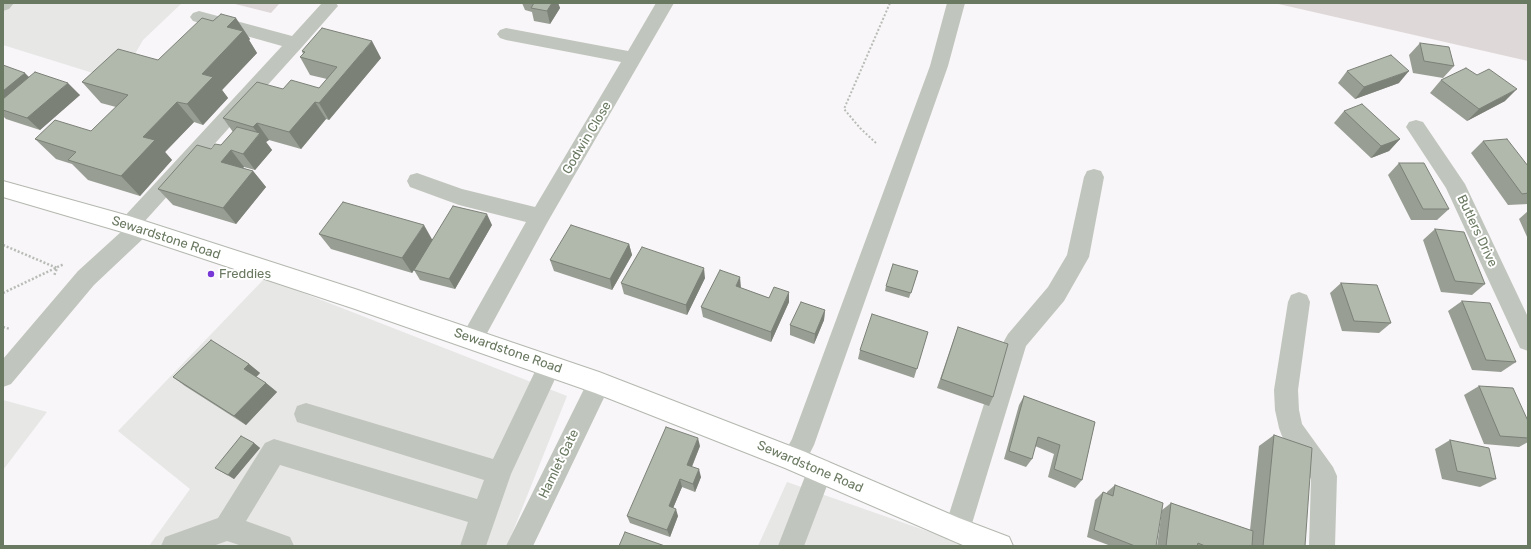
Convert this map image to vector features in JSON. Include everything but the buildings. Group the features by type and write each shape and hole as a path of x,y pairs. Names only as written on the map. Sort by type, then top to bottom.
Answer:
{"main road":[{"name":"Sewardstone Road","path":"3,189 134,227 600,383 794,459 957,530 1000,546"}],"street":[{"name":"Godwin Close","path":"472,339 540,217 665,3"},
{"path":"794,459 802,444 936,73 956,3"},
{"path":"3,376 86,278 134,227 149,204 329,6"},
{"path":"199,17 296,43"},
{"path":"506,34 633,58"},
{"name":"Butlers Drive","path":"1416,127 1455,184 1528,341"},
{"path":"957,530 1016,341 1056,294 1078,258 1094,177"},
{"path":"417,181 459,197 540,217"},
{"path":"1299,302 1286,390 1287,410 1291,428 1324,476 1322,546"},
{"path":"473,546 483,514 499,473 530,402 549,366"},
{"name":"Hamlet Gate","path":"519,546 600,383"},
{"path":"306,414 499,473"},
{"path":"226,528 274,451 483,514"},
{"path":"792,546 820,470"},
{"path":"174,546 226,528 281,546"}],"path":[{"path":"876,143 860,128 844,109 890,3"},
{"path":"3,245 57,268 53,280"},
{"path":"3,327 16,331"}],"shaded area":[{"path":"3,3 182,3 143,40 131,61 109,78 3,45"},
{"path":"231,3 280,3 271,13"},
{"path":"1274,3 1527,3 1528,61"},
{"path":"265,278 567,396 507,546 149,546 190,489 118,431"},
{"path":"3,400 47,412 3,470"},
{"path":"787,482 970,546 758,546"}],"place":[{"name":"Freddies","path":"211,274"}]}
